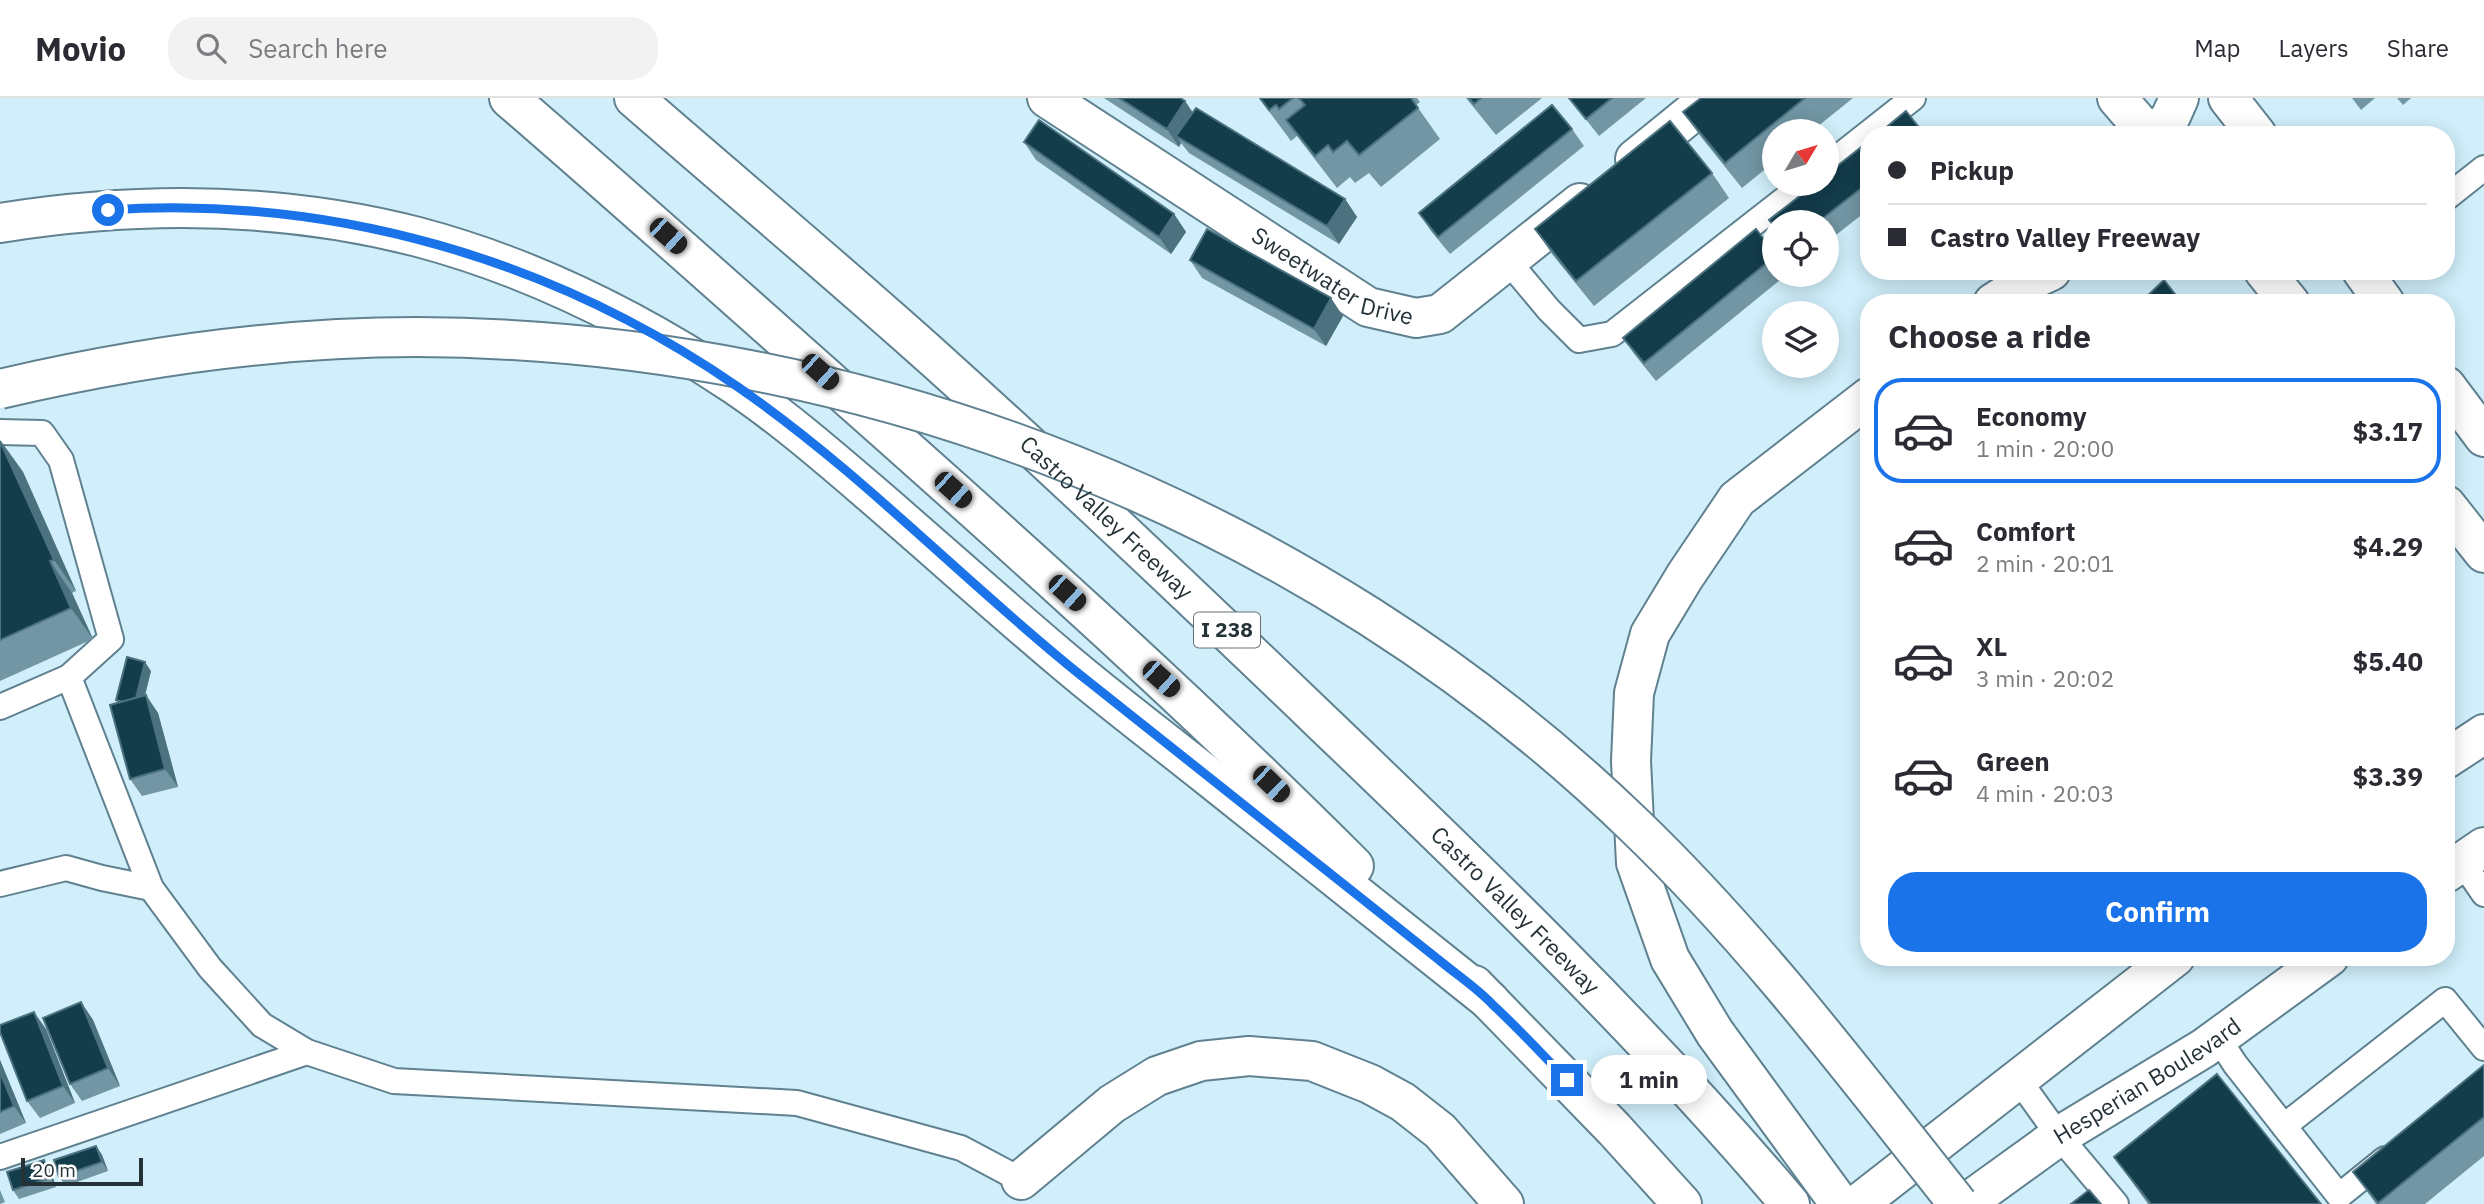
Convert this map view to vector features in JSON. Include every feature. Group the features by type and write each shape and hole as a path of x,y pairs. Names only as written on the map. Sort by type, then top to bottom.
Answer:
{"main road":[{"path":"509,98 904,447 1179,696 1490,1001 1614,1129 1682,1204"},
{"name":"Castro Valley Freeway","path":"634,98 936,360 1272,673 1582,976 1788,1201"},
{"name":"Sweetwater Drive","path":"1047,98 1368,307 1416,318 1440,314 1710,98"},
{"path":"2117,98 2141,126"},
{"path":"2164,126 2179,98"},
{"path":"2228,98 2250,126"},
{"path":"0,223 63,213 152,207 241,209 331,220 418,237 503,265 586,300 660,338 738,387 812,443 1082,676 1490,1001"},
{"path":"1996,294 2009,280"},
{"path":"2007,294 2032,280"},
{"path":"2271,280 2283,294"},
{"path":"0,389 145,360 309,341 413,337 554,343 681,356 769,372 856,393 943,417 1111,480 1216,530 1350,604 1425,653 1567,764 1633,824 1755,954 1958,1204"},
{"path":"2455,398 2484,437"},
{"path":"1829,1189 1715,1033 1670,959 1636,863 1631,761 1634,693 1650,634 1685,576 1737,499 1860,404"},
{"path":"2455,516 2484,553"},
{"path":"2455,753 2484,734"},
{"path":"1857,1204 2163,966"},
{"name":"Hesperian Boulevard","path":"1965,1204 2059,1136 2218,1038 2317,966"},
{"path":"1021,1192 1112,1104 1157,1076 1201,1061 1249,1056 1312,1061 1370,1084 1403,1102 1440,1131 1504,1204"}],"lane":[{"path":"1878,126 1913,98"},
{"path":"1839,157 1860,140"},
{"path":"2455,191 2484,168"},
{"path":"1508,261 1549,310 1579,340 1612,334 1789,196"},
{"path":"0,432 43,433 61,460 111,639 69,677 0,707"},
{"path":"69,677 151,888 211,968 262,1025 307,1052 394,1081 797,1102 961,1148 1021,1192"},
{"path":"2464,860 2484,894"},
{"path":"0,884 66,868 151,888"},
{"path":"2284,1126 2445,1000 2484,1048"},
{"path":"2218,1038 2339,1195 2351,1197 2399,1148"},
{"path":"0,1157 307,1052"},
{"path":"2018,1079 2059,1136 2116,1204"}],"building":[{"path":"1119,98 1180,98 1185,101 1167,129"},
{"path":"1260,98 1293,98 1279,109 1276,105 1269,110"},
{"path":"1299,98 1411,98 1418,108 1359,155 1347,141 1333,152 1328,145 1315,156 1286,120 1305,105"},
{"path":"1469,98 1481,98 1474,104"},
{"path":"1569,98 1612,98 1586,119"},
{"path":"1701,98 1805,98 1779,119 1762,119 1762,133 1725,163 1683,112"},
{"path":"1552,105 1572,129 1438,237 1419,213"},
{"path":"1196,108 1345,199 1327,226 1176,136"},
{"path":"1906,111 1918,126 1888,126"},
{"path":"1039,120 1174,214 1159,237 1024,142"},
{"path":"1670,121 1712,173 1576,281 1535,229"},
{"path":"1860,148 1860,189 1833,210 1782,210 1800,196 1839,196 1839,165"},
{"path":"1207,229 1331,298 1314,329 1190,260"},
{"path":"1756,229 1762,237 1762,267 1644,363 1623,338"},
{"path":"2164,280 2175,294 2149,294"},
{"path":"0,441 54,560 50,561 71,608 0,640"},
{"path":"127,657 145,662 136,698 122,702 116,700"},
{"path":"146,695 165,769 130,779 110,705"},
{"path":"81,1002 108,1068 70,1084 43,1018"},
{"path":"34,1012 63,1086 27,1101 0,1032 0,1025"},
{"path":"2484,1065 2484,1117 2378,1203 2353,1172"},
{"path":"0,1072 14,1106 0,1112"},
{"path":"2217,1074 2321,1204 2151,1204 2114,1157"},
{"path":"96,1146 102,1162 59,1177 54,1160"},
{"path":"44,1160 50,1178 13,1190 7,1172"},
{"path":"2089,1190 2101,1204 2071,1204"}],"route":[{"path":"108,210 152,207 241,209 331,220 418,237 503,265 586,300 660,338 738,387 812,443 1082,676 1490,1001 1567,1080"}]}
